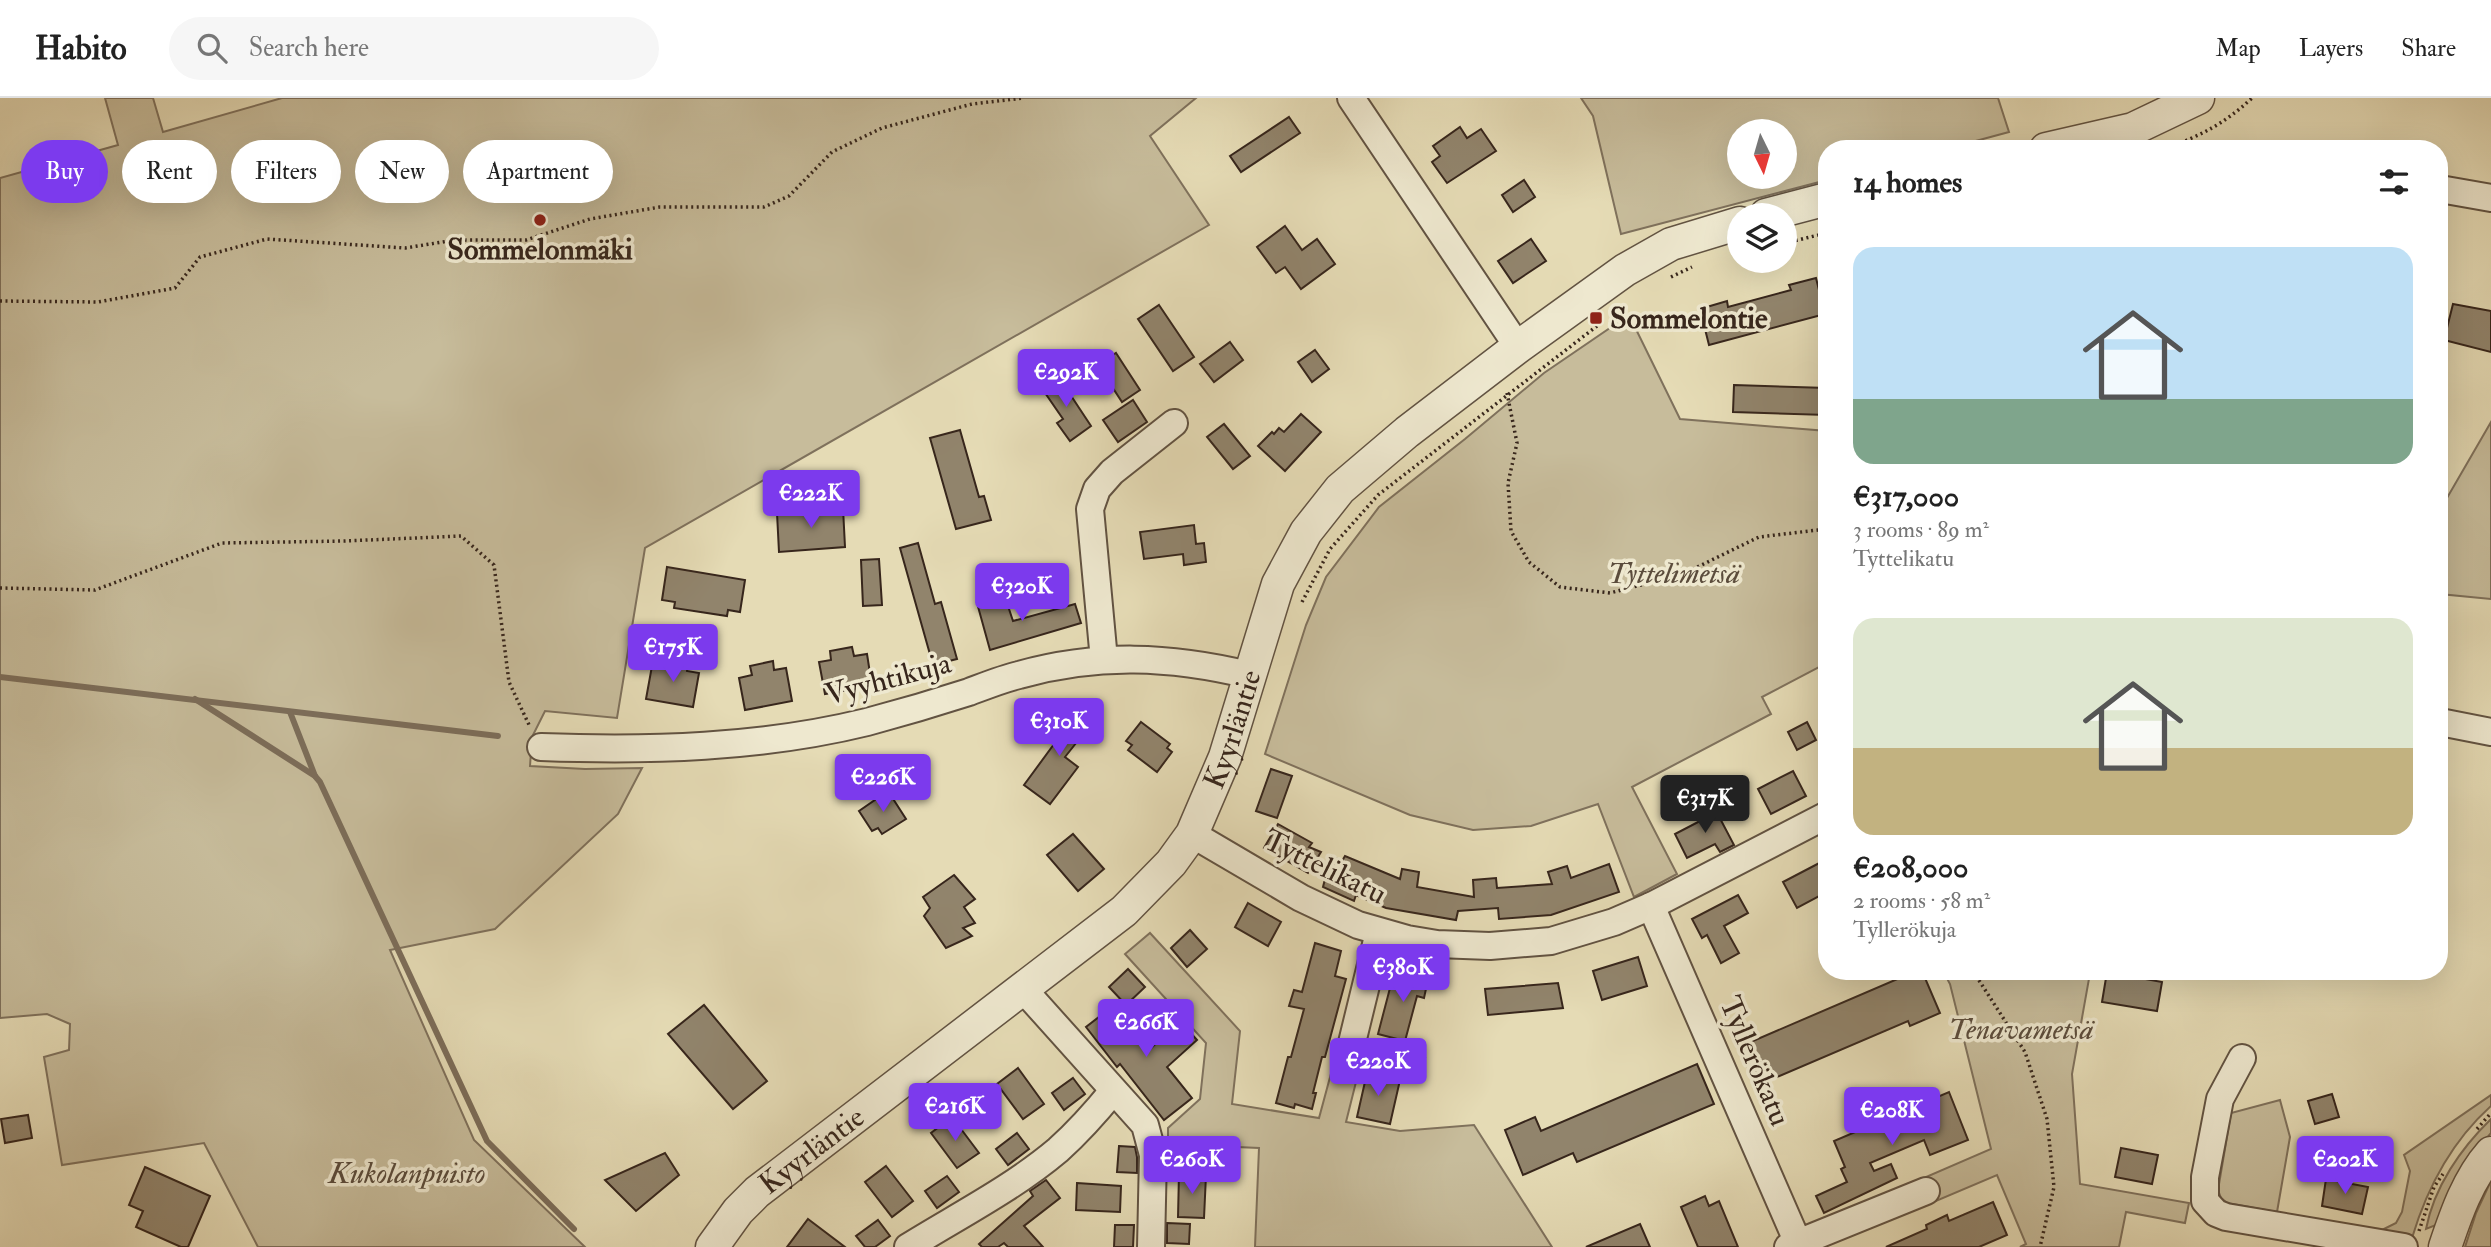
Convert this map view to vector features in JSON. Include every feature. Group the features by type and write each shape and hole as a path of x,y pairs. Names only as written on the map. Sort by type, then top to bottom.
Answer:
{"street":[{"path":"1351,98 1518,347"},
{"path":"2136,139 2198,98"},
{"path":"2448,190 2491,198"},
{"path":"1797,207 1818,201"},
{"name":"Kyyrläntie","path":"712,1247 738,1211 757,1192 1132,903 1171,863 1192,834 1225,757 1278,584 1306,532 1340,489 1365,466 1518,347 1614,278 1671,244 1727,227"},
{"path":"1104,660 1090,509 1097,489 1112,472 1174,423"},
{"name":"Vyyhtikuja","path":"541,747 602,750 768,740 866,722 1017,675 1067,664 1104,660 1173,660 1249,675"},
{"path":"2448,724 2491,732"},
{"name":"Tyttelikatu","path":"1192,834 1332,914 1379,932 1437,944 1520,944 1551,941 1583,933 1651,906 1818,820"},
{"name":"Tyllerökatu","path":"1651,906 1793,1245"},
{"path":"1349,1055 1379,932"},
{"path":"1023,989 1139,1118 1149,1135 1154,1178 1151,1247"},
{"path":"2242,1058 2220,1099 2205,1177 2205,1201 2211,1208 2226,1217 2404,1247"},
{"path":"908,1247 1036,1167 1076,1133 1113,1091"},
{"path":"2445,1247 2455,1215 2491,1153"},
{"path":"1793,1245 1926,1191"}],"path":[{"path":"0,301 98,302 175,288 200,257 267,239 404,248 455,240 526,240 590,219 660,207 764,207 789,196 832,152 882,128 972,104 1024,98"},
{"path":"2188,140 2234,115 2252,98"},
{"path":"1797,240 1818,235"},
{"path":"1670,277 1698,264"},
{"path":"1300,607 1330,549 1378,495 1604,320"},
{"path":"1508,394 1517,443 1508,483 1511,531 1529,562 1560,587 1610,593 1683,574 1759,537 1818,530"},
{"path":"0,588 95,590 222,543 461,536 494,565 509,682 541,747"},
{"path":"1979,980 2025,1052 2047,1119 2054,1187 2040,1247"}],"green space":[{"name":"Kukolanpuisto","path":"105,98 153,98 163,132 282,98 1196,98 1150,136 1209,225 645,548 617,718 545,711 532,737 530,766 642,768 618,814 495,929 390,950 474,1140 585,1247 258,1247 204,1143 62,1165 44,1057 69,1050 70,1024 47,1014 0,1018 0,178 21,172 21,203 108,203 108,148 118,145"},
{"path":"1581,98 1998,98 2009,132 1979,140 1818,140 1818,182 1797,188 1797,119 1727,119 1727,189 1793,189 1739,203 1727,203 1727,206 1621,234 1593,116"},
{"name":"Tyttelimetsä","path":"1629,315 1680,419 1818,430 1818,668 1762,697 1771,714 1632,787 1677,874 1634,897 1598,804 1531,826 1473,830 1410,815 1265,754 1306,625 1326,577 1379,507 1544,373"},
{"path":"2491,422 2491,599 2448,595 2448,496"},
{"path":"1150,933 1240,1031 1232,1104 1319,1118 1336,1055 1361,1062 1346,1122 1400,1131 1474,1125 1552,1247 1255,1247 1259,1148 1168,1144 1168,1128 1200,1099 1206,1043 1125,954"},
{"name":"Tenavametsä","path":"1948,980 2089,980 2072,1074 2080,1184 2189,1203 2185,1223 2126,1212 2119,1247 2020,1247 2026,1244 1997,1175 1936,1201 1926,1177 1991,1149"},
{"path":"2491,1095 2491,1106 2464,1135 2442,1167 2425,1201 2412,1238 2408,1240 2382,1230 2396,1223 2402,1212 2410,1171 2404,1155"},
{"path":"2280,1100 2290,1137 2277,1212 2227,1203 2218,1190 2231,1113"},
{"path":"2491,1119 2491,1133 2471,1157 2436,1225 2426,1229 2435,1198 2450,1169"},
{"path":"2491,1181 2491,1247 2465,1247 2476,1213"}],"building":[{"path":"1289,117 1300,133 1241,172 1230,156"},
{"path":"1460,127 1467,138 1481,129 1496,151 1447,183 1432,162 1440,156 1433,146"},
{"path":"1524,180 1535,197 1513,212 1502,195"},
{"path":"1285,226 1302,250 1317,239 1335,264 1301,289 1285,267 1276,273 1257,247"},
{"path":"1531,239 1546,261 1513,283 1498,261"},
{"path":"1816,278 1818,316 1709,345 1700,309 1727,301 1728,307 1791,290 1789,285"},
{"path":"2453,304 2491,311 2491,352 2448,341 2448,324"},
{"path":"1159,305 1194,357 1173,371 1138,319"},
{"path":"1230,342 1243,360 1214,382 1200,364"},
{"path":"1315,350 1329,369 1312,382 1298,362"},
{"path":"1116,353 1140,390 1122,402 1098,365"},
{"path":"1058,376 1091,426 1070,441 1057,423 1063,419 1041,387"},
{"path":"1734,385 1818,388 1818,415 1733,412"},
{"path":"1133,400 1147,422 1118,442 1103,420"},
{"path":"1301,414 1321,432 1285,471 1258,446 1279,428 1284,432"},
{"path":"1224,424 1250,456 1233,469 1207,437"},
{"path":"960,430 979,497 984,496 991,520 956,529 930,438"},
{"path":"843,508 845,547 779,552 777,513"},
{"path":"1194,525 1196,544 1204,543 1206,562 1184,565 1183,554 1144,559 1140,532"},
{"path":"918,543 935,604 941,602 957,659 933,665 900,548"},
{"path":"879,559 882,605 863,606 861,560"},
{"path":"667,567 745,580 740,612 728,610 727,616 674,608 675,602 662,600"},
{"path":"994,598 997,606 1007,603 1013,621 1075,604 1081,623 990,650 977,603"},
{"path":"852,647 854,656 867,654 872,686 825,694 819,662 831,660 830,651"},
{"path":"666,659 688,663 687,671 699,673 693,707 646,699 652,666 664,668"},
{"path":"773,661 774,670 786,668 792,701 745,710 739,678 752,675 750,666"},
{"path":"1072,705 1095,722 1065,757 1078,767 1050,804 1024,785 1068,725 1061,719"},
{"path":"1141,722 1170,744 1167,748 1172,752 1157,772 1128,750 1132,745 1126,741"},
{"path":"1807,722 1816,740 1797,750 1788,732"},
{"path":"1271,769 1292,776 1277,818 1256,811"},
{"path":"1793,771 1806,796 1771,814 1758,789"},
{"path":"888,791 906,819 882,834 878,828 872,831 859,811"},
{"path":"1714,807 1734,845 1720,852 1715,844 1687,858 1675,834 1702,820 1699,815"},
{"path":"1278,824 1312,843 1309,847 1321,852 1308,873 1264,848"},
{"path":"1073,834 1104,869 1078,891 1047,855"},
{"path":"1331,856 1342,861 1345,856 1400,879 1402,869 1419,872 1417,887 1474,897 1473,880 1496,878 1497,888 1552,884 1548,872 1567,866 1571,878 1609,864 1619,892 1551,915 1499,919 1498,908 1458,911 1456,920 1386,908 1356,895 1354,901 1323,887"},
{"path":"1818,864 1818,897 1797,908 1783,882"},
{"path":"954,875 975,899 964,907 975,923 963,928 972,936 946,948 924,916 930,908 923,897"},
{"path":"1738,895 1748,913 1724,926 1739,953 1721,963 1707,935 1702,938 1692,919"},
{"path":"1248,903 1281,922 1268,946 1235,927"},
{"path":"1190,930 1207,949 1187,967 1171,948"},
{"path":"1315,943 1341,951 1335,976 1346,979 1325,1057 1322,1057 1312,1109 1295,1104 1294,1108 1276,1103 1304,1009 1289,1006 1294,990 1302,992"},
{"path":"1638,957 1647,986 1602,1000 1593,971"},
{"path":"1402,968 1429,975 1424,998 1417,996 1405,1041 1378,1034 1390,988 1397,989"},
{"path":"1128,969 1145,987 1126,1005 1109,987"},
{"path":"1895,980 1926,980 1940,1013 1910,1026 1908,1021 1756,1086 1739,1047"},
{"path":"2106,980 2162,982 2157,1011 2102,1002"},
{"path":"1558,983 1563,1008 1488,1015 1485,989"},
{"path":"704,1005 767,1081 733,1109 668,1034"},
{"path":"1113,1006 1148,1051 1180,1021 1197,1040 1167,1067 1192,1098 1164,1120 1120,1064 1117,1067 1086,1027"},
{"path":"1397,1050 1425,1058 1419,1078 1391,1071"},
{"path":"1697,1064 1714,1104 1577,1162 1573,1153 1523,1175 1505,1130 1535,1117 1541,1131"},
{"path":"1018,1068 1044,1104 1023,1119 997,1084"},
{"path":"1367,1073 1400,1080 1390,1124 1357,1117"},
{"path":"1073,1078 1085,1094 1064,1110 1052,1093"},
{"path":"1949,1092 1968,1140 1930,1155 1924,1140 1870,1163 1874,1171 1891,1164 1897,1178 1824,1213 1816,1196 1847,1182 1841,1169 1845,1167 1834,1141"},
{"path":"2332,1094 2339,1117 2315,1124 2308,1101"},
{"path":"28,1115 32,1138 5,1143 1,1119"},
{"path":"952,1117 979,1153 957,1168 931,1133"},
{"path":"1017,1133 1029,1149 1008,1165 996,1149"},
{"path":"1119,1146 1135,1147 1137,1173 1117,1172"},
{"path":"2121,1148 2158,1155 2152,1184 2115,1177"},
{"path":"665,1153 679,1175 636,1211 605,1180"},
{"path":"886,1166 913,1201 892,1217 865,1182"},
{"path":"145,1167 210,1196 188,1247 181,1247 136,1227 143,1211 129,1205"},
{"path":"1179,1173 1206,1175 1204,1218 1178,1217"},
{"path":"947,1176 959,1192 937,1208 925,1191"},
{"path":"2326,1179 2368,1187 2362,1214 2322,1206"},
{"path":"1046,1180 1060,1198 1024,1226 1043,1247 1008,1247 1004,1243 998,1247 982,1247 979,1244 1033,1196 1030,1191"},
{"path":"1077,1183 1121,1186 1120,1212 1076,1210"},
{"path":"1705,1196 1709,1206 1719,1201 1738,1247 1698,1247 1681,1207"},
{"path":"1993,1202 2007,1235 1979,1247 1886,1247 1927,1229 1926,1225 1947,1215 1949,1221"},
{"path":"808,1219 845,1247 787,1247"},
{"path":"878,1220 890,1236 875,1247 865,1247 856,1236"},
{"path":"1167,1223 1190,1224 1189,1244 1167,1243"},
{"path":"1640,1224 1650,1247 1586,1247"},
{"path":"1115,1225 1134,1225 1133,1247 1114,1247"}],"waterway":[{"path":"0,677 498,736"},
{"path":"195,699 315,776 320,782 487,1141 574,1229"},
{"path":"290,712 315,776"}],"place":[{"name":"Sommelonmäki","path":"540,220"},
{"name":"Sommelontie","path":"1596,318"}]}
